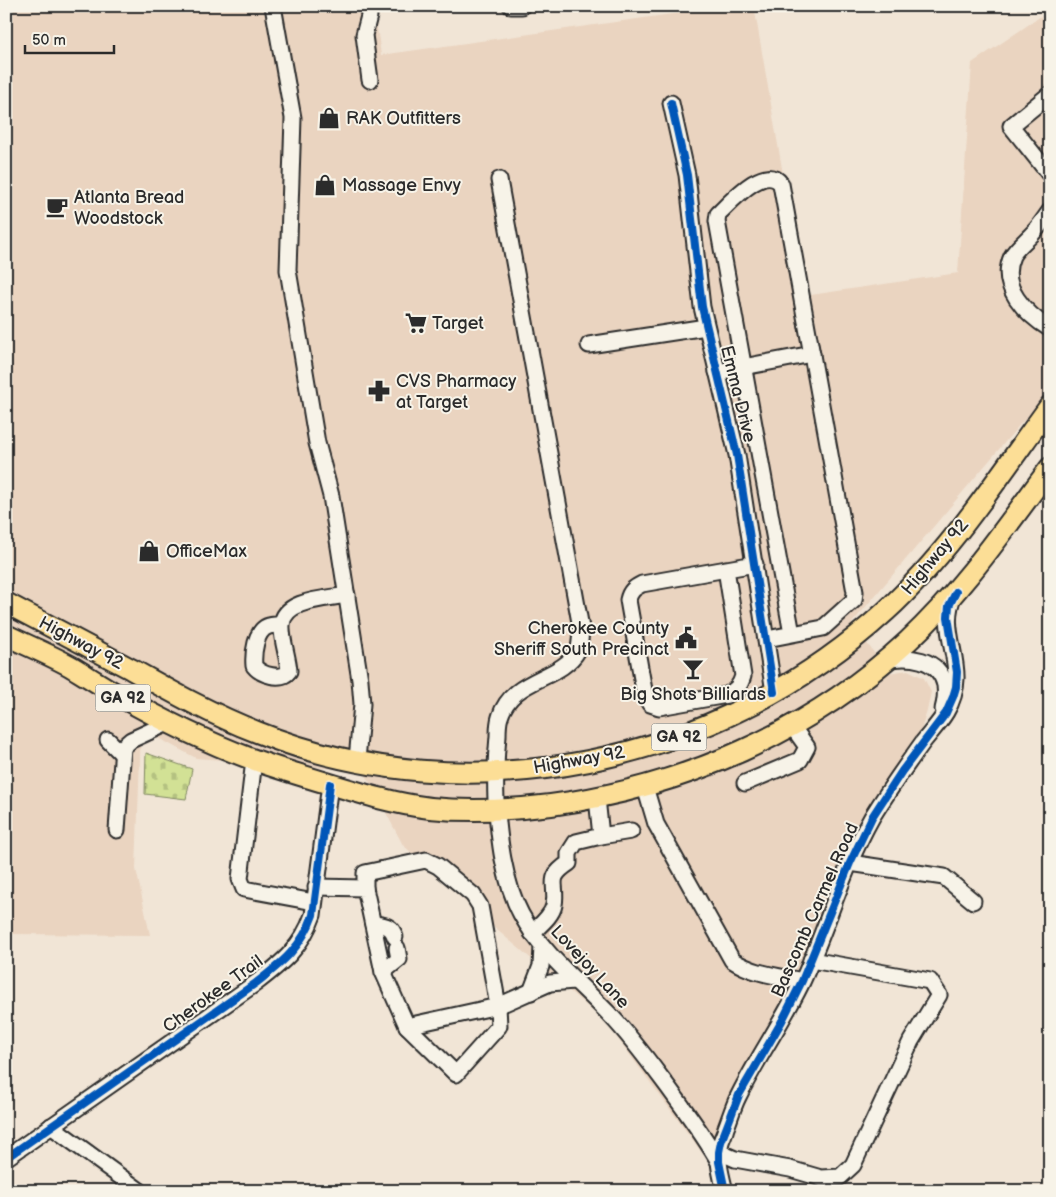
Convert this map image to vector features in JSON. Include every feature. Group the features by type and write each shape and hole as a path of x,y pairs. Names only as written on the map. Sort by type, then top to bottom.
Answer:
{"main road":[{"name":"Highway 92","path":"6,603 187,701 258,732 296,745 393,767 434,771 494,772 567,765 635,751 706,727 740,712 842,648 906,592 958,530 1050,406"},
{"name":"Highway 92","path":"6,635 70,666 119,696 170,722 254,760 364,794 429,808 497,810 536,807 598,798 644,787 717,761 792,726 840,696 886,660 956,592 981,562 1050,468"}],"street":[{"path":"274,6 292,118 288,270 317,444 331,496 360,680 362,704 357,760"},
{"path":"368,6 369,16 364,35 370,80"},
{"path":"511,6 522,6"},
{"path":"1050,94 1011,126 1050,175"},
{"name":"Emma Drive","path":"671,103 687,175 700,292 706,327 737,455 756,564 774,692"},
{"path":"766,639 792,634 823,628 854,600 855,592 781,184 778,179 771,177 752,182 718,214 717,222 792,634"},
{"name":"Lovejoy Lane","path":"500,180 581,628 578,649 565,664 520,689 508,699 500,718 494,772 504,865 520,913 532,933 643,1054 719,1157"},
{"path":"1048,326 1025,309 1007,281 1012,256 1035,232 1050,211"},
{"path":"590,345 706,327"},
{"path":"717,372 812,354"},
{"path":"726,569 743,676 740,684 735,691 727,695 659,707 650,704 645,696 628,600 630,593 635,587 642,584 726,569 756,564"},
{"name":"Bascomb Carmel Road","path":"719,1157 721,1142 739,1095 782,1021 802,981 850,863 872,817 887,793 946,713 953,698 957,672 948,617 949,606 956,592"},
{"path":"282,624 286,613 297,604 348,595"},
{"name":"Bascomb Carmel Road","path":"886,660 900,657 911,658 924,661 937,671 945,685 943,711 938,723"},
{"path":"118,830 122,748 131,740 170,722"},
{"path":"745,783 800,760 807,747 792,726"},
{"path":"108,740 122,754"},
{"path":"254,760 240,879 244,890 315,894 365,888"},
{"name":"Cherokee Trail","path":"6,1158 288,958 300,944 308,930 313,915 330,784"},
{"path":"644,787 656,824 732,960 742,967 754,971 802,981"},
{"path":"598,798 601,836"},
{"path":"532,933 550,914 554,905 553,880 559,870 569,863 569,853 576,842 631,831"},
{"path":"426,860 438,866 473,896 480,906 498,1006 498,1026 456,1074 407,1026 383,972 365,888 365,872 426,860"},
{"path":"850,863 944,877 974,901"},
{"path":"373,924 388,926 394,931 399,959 383,972"},
{"path":"531,992 541,966 542,946"},
{"path":"725,1191 719,1157 790,1169 822,1184 840,1177 853,1165 911,1041 939,995 930,981 811,960"},
{"path":"407,1026 498,1006 550,983 574,981"},
{"path":"51,1126 140,1191"}],"shaded area":[{"path":"6,6 374,6 381,55 729,6 754,6 804,296 958,273 972,63 1050,10 1050,401 1022,422 852,623 889,673 908,670 924,678 931,692 927,711 920,733 866,809 764,1061 712,1166 605,1021 490,924 403,845 366,775 339,769 196,758 141,729 136,869 150,935 6,934"}],"green space":[{"path":"146,753 192,769 186,799 145,794"}],"cycle path":[{"path":"671,103 687,175 702,307 737,455 774,692"},
{"path":"725,1191 719,1162 719,1152 739,1095 782,1021 802,981 850,863 872,817 902,771 946,713 953,697 957,672 948,617 949,606 956,592"},
{"path":"6,1158 256,983 290,954 303,936 313,915 330,784"}],"place":[{"name":"RAK Outfitters","path":"329,118"},
{"name":"Massage Envy","path":"325,185"},
{"name":"Atlanta Bread Woodstock","path":"57,207"},
{"name":"Target","path":"416,323"},
{"name":"CVS Pharmacy at Target","path":"379,391"},
{"name":"OfficeMax","path":"149,551"},
{"name":"Cherokee County Sheriff South Precinct","path":"686,638"},
{"name":"Big Shots Billiards","path":"693,669"}]}
